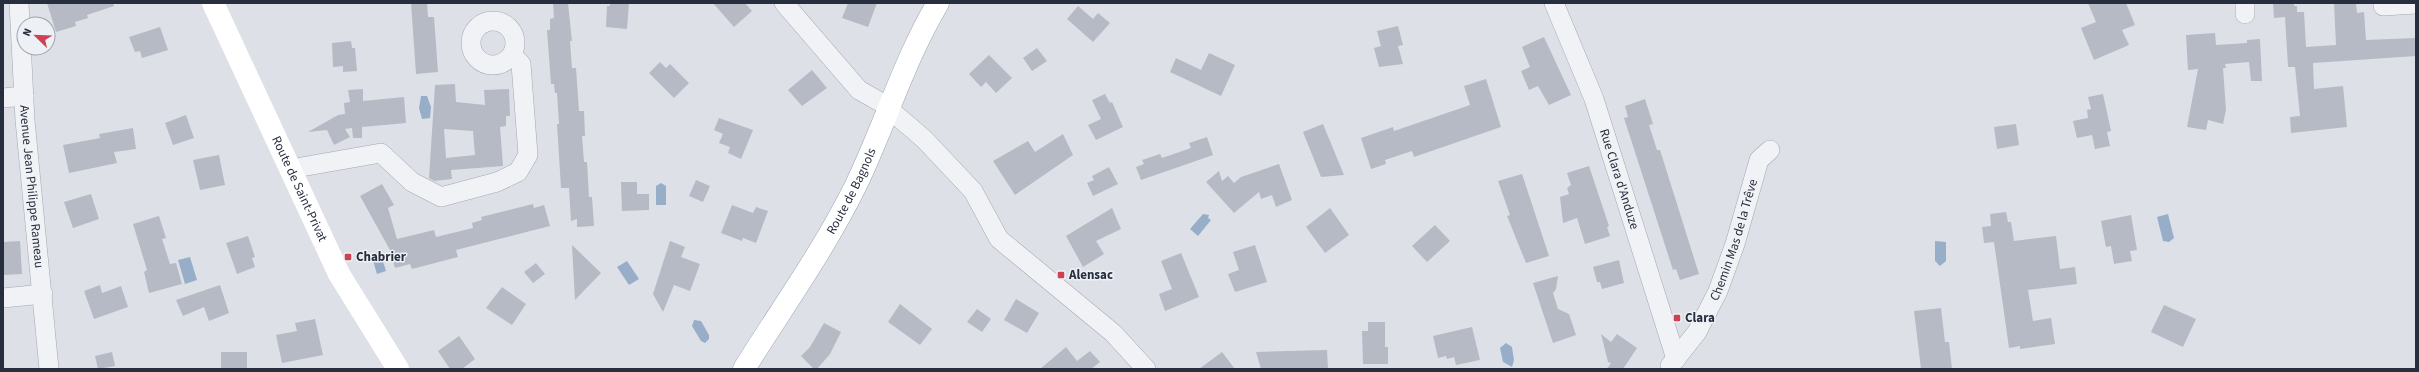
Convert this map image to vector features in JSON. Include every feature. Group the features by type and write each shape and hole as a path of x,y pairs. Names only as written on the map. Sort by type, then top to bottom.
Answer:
{"main road":[{"name":"Route de Saint-Privat","path":"213,3 339,274 398,369"},
{"name":"Route de Bagnols","path":"744,369 800,284 843,209 890,110 920,37 938,3"}],"street":[{"name":"Avenue Jean Philippe Rameau","path":"19,3 24,96 49,369"},
{"path":"784,3 859,90 882,103 924,139 973,191 999,239 1113,333 1146,369"},
{"name":"Rue Clara d'Anduze","path":"1554,3 1594,99 1672,364"},
{"path":"2383,6 2416,4"},
{"path":"290,169 381,153 412,182 441,197 497,182 518,172 528,155 521,64 512,55"},
{"path":"3,98 24,96"},
{"name":"Chemin Mas de la Trêve","path":"1672,364 1696,332 1718,291 1735,244 1759,160 1770,150"},
{"path":"3,298 43,294"}],"water":[{"path":"421,96 427,96 431,107 430,118 422,119 419,108"},
{"path":"661,183 666,186 666,205 656,205 656,186"},
{"path":"1203,214 1209,215 1208,218 1211,220 1198,236 1190,229"},
{"path":"2168,214 2174,238 2169,242 2163,241 2157,217"},
{"path":"1935,241 1946,242 1946,261 1940,266 1935,261"},
{"path":"380,252 386,271 377,274 371,254"},
{"path":"190,257 197,280 185,284 178,260"},
{"path":"627,261 639,279 629,285 617,267"},
{"path":"694,320 701,321 709,335 709,339 705,343 701,341 692,326"},
{"path":"1506,343 1512,347 1514,360 1512,367 1503,362 1500,348"}],"building":[{"path":"47,3 113,3 114,6 87,15 88,18 75,22 76,26 56,32 56,16 51,16"},
{"path":"411,3 427,3 428,17 434,17 438,72 416,74"},
{"path":"553,3 568,3 572,41 570,41 572,68 576,68 579,111 584,111 585,136 582,136 584,162 587,162 589,197 592,197 594,226 577,227 577,219 571,221 569,188 561,188 557,124 559,124 557,93 555,93 554,84 551,84 547,30 550,30 550,19 554,18"},
{"path":"610,3 629,3 627,29 606,27 607,6 610,6"},
{"path":"713,3 745,3 752,11 734,27"},
{"path":"848,3 877,3 868,27 842,18"},
{"path":"2088,3 2126,3 2135,25 2122,30 2129,45 2094,60 2081,28 2096,22"},
{"path":"2273,3 2294,3 2294,6 2297,6 2297,12 2304,12 2306,47 2336,45 2334,3 2356,3 2357,13 2364,12 2366,40 2415,38 2416,56 2313,63 2314,89 2343,86 2347,127 2291,133 2290,117 2300,116 2295,67 2288,67 2285,17 2274,18"},
{"path":"1078,6 1093,19 1098,13 1110,23 1093,42 1067,19"},
{"path":"1398,26 1403,45 1398,46 1403,64 1379,67 1374,48 1381,46 1377,31"},
{"path":"160,27 168,50 142,58 140,51 135,52 129,37"},
{"path":"2215,33 2216,45 2247,43 2247,40 2260,39 2262,81 2251,81 2249,62 2225,64 2226,68 2223,68 2226,110 2223,124 2208,120 2206,130 2187,127 2198,69 2188,70 2186,35"},
{"path":"1544,37 1571,95 1549,105 1538,86 1529,90 1521,71 1530,67 1522,47"},
{"path":"351,41 352,48 355,48 357,71 343,72 343,66 333,67 332,43"},
{"path":"1037,48 1047,61 1032,71 1023,58"},
{"path":"1209,53 1235,65 1221,96 1170,72 1176,58 1201,70"},
{"path":"989,55 1012,78 996,93 986,82 981,87 969,74"},
{"path":"660,62 666,68 670,64 689,83 674,98 649,73"},
{"path":"812,70 827,88 802,106 788,90"},
{"path":"1486,79 1501,127 1414,157 1412,151 1385,160 1386,164 1371,169 1361,138 1393,127 1394,131 1470,105 1464,86"},
{"path":"455,84 456,102 485,105 484,90 509,89 510,116 506,116 506,126 500,127 503,166 451,170 452,179 434,181 429,178 435,85","holes":["444,129 473,131 475,155 446,158"]},
{"path":"363,89 363,101 404,97 406,123 362,127 362,138 353,138 352,128 345,129 350,137 334,145 327,130 308,132 338,115 345,114 344,103 350,102 348,90"},
{"path":"1105,94 1110,103 1112,102 1123,127 1096,140 1088,125 1101,119 1092,100"},
{"path":"2103,94 2111,131 2107,132 2110,146 2095,149 2092,135 2077,138 2073,121 2088,118 2087,110 2091,109 2088,97"},
{"path":"1645,99 1653,124 1649,125 1657,150 1660,150 1699,274 1680,280 1676,269 1673,270 1624,118 1628,117 1625,106"},
{"path":"186,115 194,138 173,145 165,123"},
{"path":"719,118 753,130 741,159 728,153 730,147 719,143 723,134 714,130"},
{"path":"1323,124 1344,175 1321,177 1303,132"},
{"path":"2016,124 2019,145 1997,149 1994,127"},
{"path":"133,128 136,149 114,152 117,163 69,173 63,145 100,138 99,134"},
{"path":"1063,134 1073,155 1015,195 993,161 1028,141 1035,152"},
{"path":"1207,137 1213,155 1141,180 1136,167 1144,164 1142,160 1160,154 1162,158 1191,148 1189,143"},
{"path":"219,155 225,185 200,190 193,160"},
{"path":"1279,164 1292,200 1276,207 1272,195 1261,199 1259,192 1234,213 1206,182 1219,171 1222,181 1228,176 1234,183 1241,177"},
{"path":"1589,166 1609,226 1607,227 1610,236 1585,244 1577,218 1563,223 1560,197 1569,194 1567,188 1571,185 1567,173"},
{"path":"1109,167 1118,184 1093,196 1087,183 1094,180 1092,176"},
{"path":"1522,174 1549,256 1526,263 1507,216 1510,215 1498,181"},
{"path":"696,180 710,186 703,202 689,196"},
{"path":"621,182 637,182 637,194 649,194 649,210 622,211"},
{"path":"382,184 394,205 388,208 397,239 434,230 436,237 473,228 472,223 482,220 481,217 533,204 534,208 544,205 550,226 456,250 458,257 412,269 410,264 395,268 390,250 360,196"},
{"path":"91,194 99,219 73,228 64,202"},
{"path":"732,205 753,213 756,207 768,211 756,243 743,238 742,241 721,233"},
{"path":"1112,208 1121,229 1096,241 1104,254 1083,267 1066,236"},
{"path":"1330,208 1349,235 1325,253 1306,227"},
{"path":"2006,212 2008,222 2011,222 2014,241 2056,236 2060,269 2075,267 2077,284 2028,290 2033,321 2051,318 2055,344 2020,349 2020,346 2009,348 1994,242 1984,243 1982,227 1991,226 1990,214"},
{"path":"2131,215 2137,250 2130,251 2132,261 2114,264 2111,246 2106,247 2101,221"},
{"path":"159,216 166,238 162,239 170,264 176,263 182,284 149,293 144,272 147,270 133,224"},
{"path":"1435,225 1450,241 1427,262 1412,246"},
{"path":"248,236 255,257 252,258 255,267 237,274 226,243"},
{"path":"20,241 22,274 3,275 3,242"},
{"path":"670,241 685,247 681,257 700,264 690,291 674,285 663,312 653,294"},
{"path":"572,245 601,273 575,300"},
{"path":"1255,245 1267,282 1235,292 1228,274 1239,270 1233,252"},
{"path":"1181,253 1199,297 1165,311 1159,294 1172,289 1161,261"},
{"path":"1619,260 1624,283 1602,289 1600,282 1597,282 1593,267"},
{"path":"536,263 545,274 533,283 524,272"},
{"path":"1558,276 1556,289 1553,293 1558,309 1569,314 1576,335 1553,343 1533,283"},
{"path":"100,285 102,293 121,286 128,307 94,319 84,291"},
{"path":"220,285 229,313 209,321 204,307 183,316 176,300"},
{"path":"502,287 526,304 512,325 486,308"},
{"path":"1016,299 1039,313 1027,333 1004,320"},
{"path":"900,304 932,329 920,345 888,322"},
{"path":"2164,305 2196,319 2183,347 2151,332"},
{"path":"1941,308 1945,342 1949,342 1952,369 1921,369 1914,311"},
{"path":"977,309 991,319 982,332 967,322"},
{"path":"315,319 323,355 282,363 276,335 297,331 295,323"},
{"path":"1368,322 1385,322 1385,347 1388,347 1388,364 1363,364 1362,331 1368,331"},
{"path":"824,323 841,332 830,354 817,369 814,369 801,356 810,347"},
{"path":"1472,327 1480,360 1456,365 1454,357 1447,359 1446,356 1438,358 1433,336"},
{"path":"1601,334 1611,342 1617,334 1637,348 1623,369 1607,369 1611,363 1608,362"},
{"path":"459,336 475,359 462,369 450,369 438,351"},
{"path":"1066,347 1077,361 1090,351 1100,362 1091,369 1040,369"},
{"path":"1327,350 1328,369 1261,369 1256,352"},
{"path":"112,352 115,366 98,369 95,356"},
{"path":"221,352 247,352 247,369 221,369"},
{"path":"1222,352 1235,369 1199,369"}],"place":[{"name":"Chabrier","path":"348,257"},
{"name":"Alensac","path":"1061,275"},
{"name":"Clara","path":"1677,318"}]}
